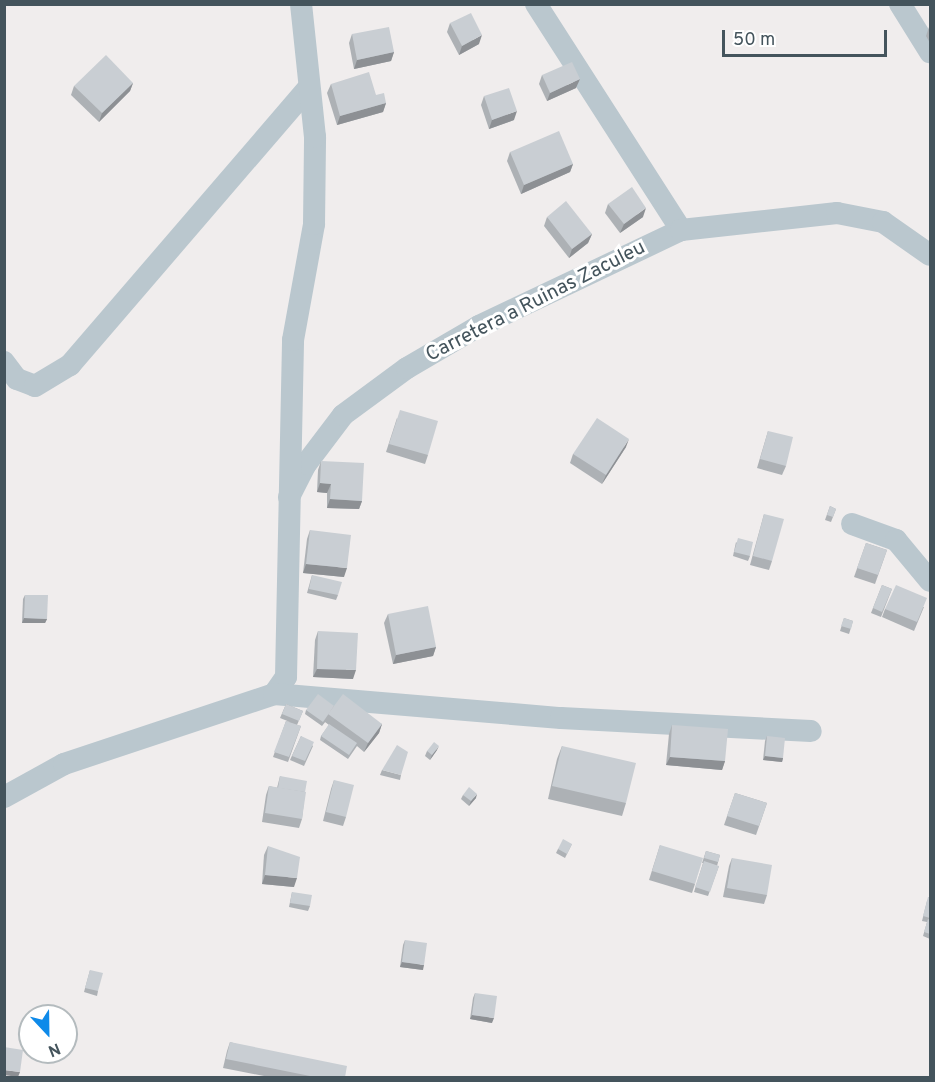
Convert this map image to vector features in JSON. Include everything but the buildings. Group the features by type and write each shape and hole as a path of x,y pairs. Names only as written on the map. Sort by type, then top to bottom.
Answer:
{"street":[{"path":"274,694 286,677 293,340 314,224 315,138 307,89 301,4"},
{"path":"536,4 681,230"},
{"path":"900,4 930,52"},
{"path":"4,362 17,379 35,386 70,365 307,89"},
{"name":"Carretera a Ruinas Zaculeu","path":"289,497 306,464 343,415 406,368 479,326 681,230 837,213 883,222 930,255"},
{"path":"852,524 896,540 930,581"},
{"path":"4,797 64,764 274,694 561,718 811,730"}]}
